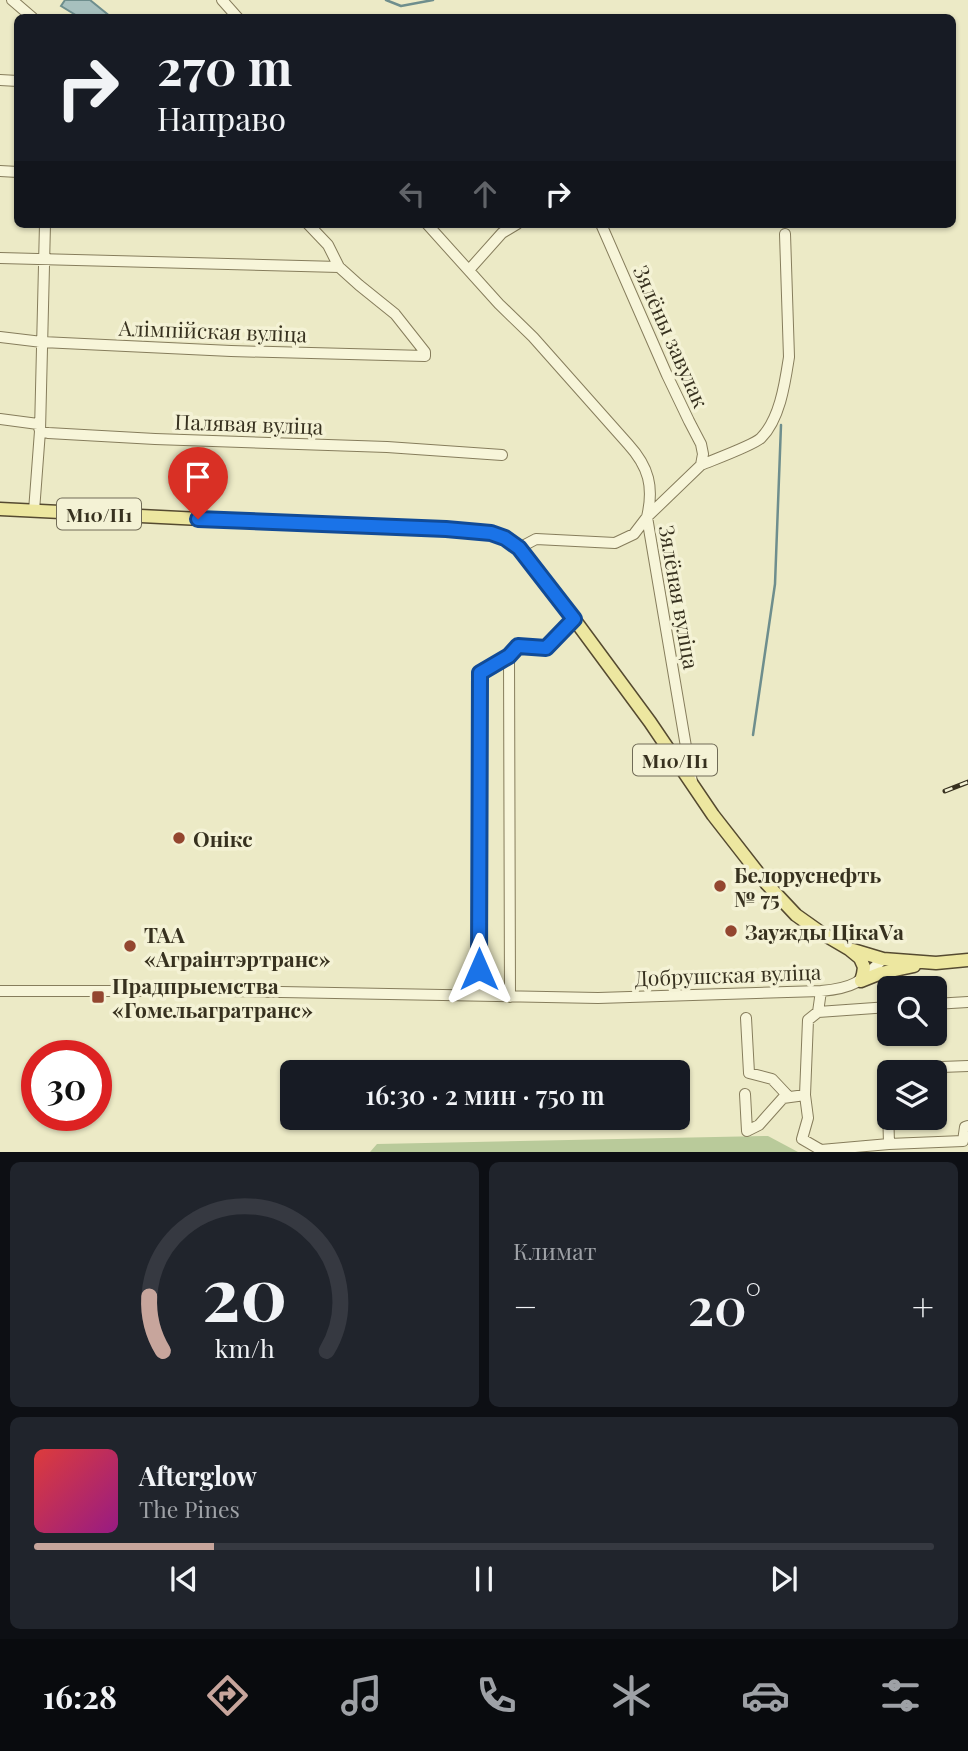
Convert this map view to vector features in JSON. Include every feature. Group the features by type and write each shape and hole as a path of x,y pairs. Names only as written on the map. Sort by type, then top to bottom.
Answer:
{"main road":[{"name":"М10/П1","path":"0,509 446,529 491,533 505,538 519,548 574,619 637,704 693,787 751,865 784,904 820,932 849,949 883,959 936,963 968,960"},
{"path":"849,949 860,958 864,967 861,981"},
{"path":"861,981 891,971 936,963"}],"street":[{"path":"12,0 28,14"},
{"path":"222,0 234,14"},
{"path":"34,511 40,430 45,228"},
{"path":"312,228 328,245 340,267"},
{"name":"Зялёная вуліца","path":"431,228 634,450 650,481 651,495 647,517 693,787"},
{"path":"469,270 502,233 510,228"},
{"name":"Зялёны завулак","path":"603,228 688,421 701,444 704,454 701,465"},
{"path":"519,548 536,539 615,543 634,534 647,517 701,465 760,440 778,413 789,357 785,234"},
{"path":"0,258 340,267"},
{"name":"Алімпійская вуліца","path":"0,337 41,342 231,351 425,356 425,352 395,314 340,267"},
{"name":"Палявая вуліца","path":"0,419 38,424 40,430 48,433 387,447 502,455"},
{"path":"479,996 480,673 509,656 518,646 546,648 574,619"},
{"path":"509,656 510,998"},
{"path":"861,981 883,959"},
{"name":"Добрушская вуліца","path":"0,991 229,991 598,998 821,990 850,986 861,981"},
{"path":"818,1013 821,990"},
{"path":"947,1003 968,1002"},
{"path":"877,1008 818,1013 808,1020 805,1096 808,1118 802,1139 821,1150 963,1141 965,1127 968,1126"},
{"path":"746,1018 749,1073 772,1079 789,1097"},
{"path":"889,1144 887,1069 968,1066"},
{"path":"745,1094 747,1131 759,1125 783,1098 805,1096"}],"green space":[{"path":"768,1136 798,1152 370,1152 377,1144"}],"water":[{"path":"65,0 90,0 107,14 74,14 61,6"}],"waterway":[{"path":"386,0 401,6 433,0"},
{"path":"753,735 775,584 781,425"}],"railway":[{"path":"945,791 968,782"}],"place":[{"name":"Онікс","path":"179,838"},
{"name":"Белоруснефть № 75","path":"720,886"},
{"name":"Заужды ЦікаVа","path":"731,931"},
{"name":"ТАА «Аграінтэртранс»","path":"130,946"},
{"name":"Прадпрыемства «Гомельагратранс»","path":"98,997"}],"route":[{"path":"198,519 491,533 505,538 519,548 574,619 546,648 518,646 509,656 480,673 479,969"}]}
